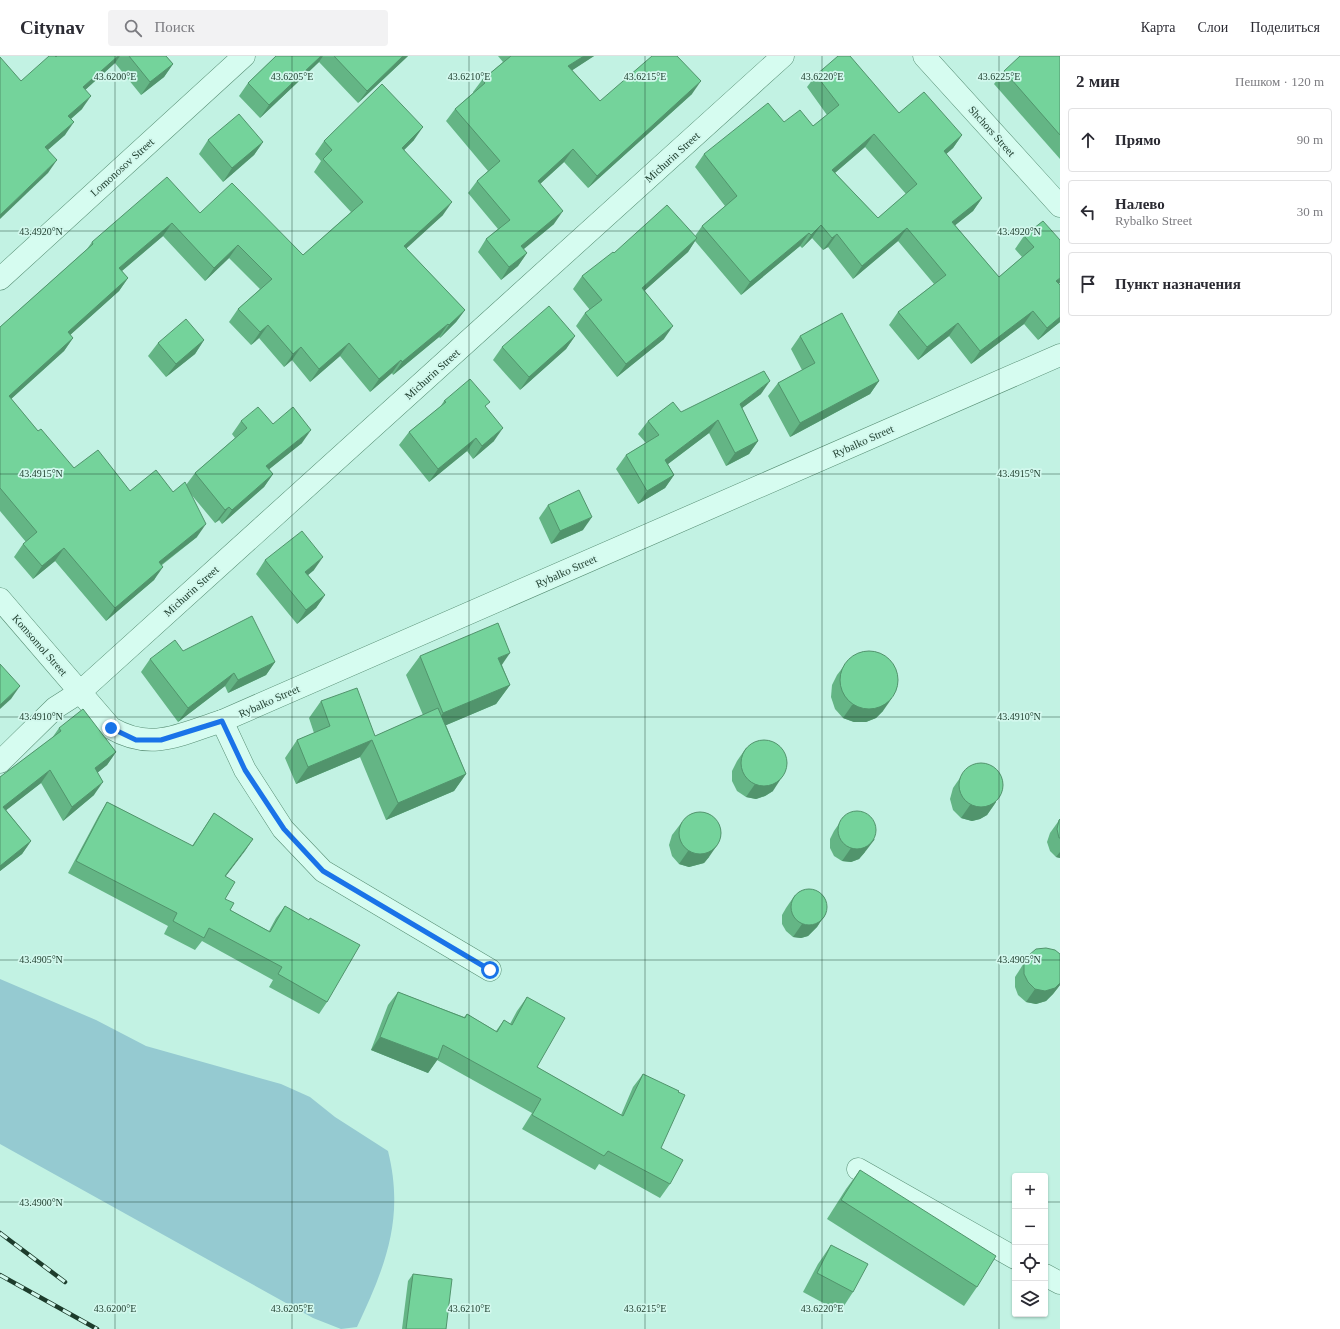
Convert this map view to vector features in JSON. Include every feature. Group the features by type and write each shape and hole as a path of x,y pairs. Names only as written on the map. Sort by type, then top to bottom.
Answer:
{"street":[{"name":"Lomonosov Street","path":"0,279 244,56"},
{"name":"Michurin Street","path":"0,762 55,708 80,692 783,56"},
{"name":"Shchors Street","path":"924,56 1060,206"},
{"name":"Rybalko Street","path":"80,692 111,728 136,740 161,740 222,721 1060,354"},
{"name":"Komsomol Street","path":"0,599 80,692"},
{"path":"222,721 245,770 284,829 323,871 490,970"},
{"path":"858,1169 1012,1256"},
{"path":"1048,1276 1060,1283"}],"shaded area":[{"path":"0,979 96,1020 146,1046 281,1084 310,1097 335,1117 388,1151 393,1176 393,1221 384,1263 357,1327 341,1329 313,1318 0,1144"}],"building":[{"path":"49,56 118,56 83,87 91,96 68,116 74,122 45,147 57,160 0,215 0,57 21,81"},
{"path":"129,56 166,56 173,64 150,82"},
{"path":"276,56 321,56 269,105 248,83"},
{"path":"334,56 403,56 367,91"},
{"path":"511,56 584,56 568,66 600,101 652,56 677,56 701,81 597,176 573,149 538,181 563,211 521,246 527,253 509,267 486,239 510,220 477,181 500,161 455,109 485,83 482,80"},
{"path":"838,56 850,56 899,113 924,92 962,135 944,151 982,198 952,222 999,277 1034,247 1024,236 1043,221 1060,240 1060,278 1056,281 1060,285 1060,317 1047,328 1033,311 980,351 958,323 927,347 898,312 946,275 907,228 862,266 837,234 832,238 821,225 811,235 809,233 750,282 702,226 737,196 704,154 768,103 784,122 800,110 813,126 839,105 816,75","holes":["874,134 917,184 878,218 832,170"]},
{"path":"1020,56 1060,56 1060,135 1004,71"},
{"path":"382,84 423,127 402,148 452,202 404,246 465,310 449,325 448,324 402,362 401,360 379,379 349,343 319,369 301,347 293,354 268,325 260,332 238,309 272,279 238,245 214,268 172,223 119,268 128,278 68,332 73,338 9,396 38,431 41,429 74,468 98,450 130,491 156,470 173,492 185,482 206,524 159,562 163,567 115,608 64,548 42,566 23,544 37,532 0,488 0,327 93,244 92,242 167,177 200,213 232,183 303,255 363,202 323,159 332,150 324,141"},
{"path":"239,114 263,142 232,168 208,140"},
{"path":"667,205 697,238 642,288 673,326 626,364 585,313 602,300 582,276 613,252 614,253"},
{"path":"549,306 575,336 529,377 502,347"},
{"path":"842,313 879,381 800,423 778,383 815,363 800,336"},
{"path":"186,319 204,340 176,364 158,343"},
{"path":"764,371 770,381 740,404 758,441 735,453 718,420 665,460 674,475 647,491 626,455 659,435 648,421 673,402 681,412"},
{"path":"470,379 490,402 485,406 503,428 482,446 476,438 438,469 409,432 446,402 444,401"},
{"path":"258,407 273,424 293,407 311,430 266,466 273,474 232,510 229,507 225,510 195,473 247,428 241,421"},
{"path":"579,490 592,517 560,531 548,505"},
{"path":"302,531 323,557 305,572 325,595 306,610 265,560"},
{"path":"252,616 275,662 238,680 234,673 188,708 150,659 175,640 183,651"},
{"path":"498,623 510,653 498,658 510,685 443,713 420,656"},
{"path":"869,651 880,653 893,664 896,669 898,680 896,691 885,704 880,707 869,709 858,707 845,696 842,691 840,680 842,669 853,656 858,653"},
{"path":"0,664 20,686 0,705"},
{"path":"357,688 375,736 438,708 466,774 398,803 372,740 308,767 297,740 330,726 321,701"},
{"path":"83,709 116,752 95,768 103,782 72,807 50,770 3,807 31,841 0,866 0,777 61,731 59,728"},
{"path":"764,740 777,744 783,750 787,763 783,776 777,782 764,786 751,782 745,776 741,763 745,750 751,744"},
{"path":"981,763 993,767 999,773 1003,785 999,797 993,803 981,807 969,803 963,797 959,785 963,773 969,767"},
{"path":"107,802 193,846 214,813 253,839 225,876 235,882 225,899 234,903 230,910 270,932 285,906 309,920 310,918 360,945 327,1002 278,974 282,967 209,928 204,938 173,921 177,913 76,861"},
{"path":"857,811 870,817 876,830 870,843 857,849 844,843 838,830 844,817"},
{"path":"696,812 704,812 712,815 718,821 721,833 718,845 712,851 704,854 696,854 688,851 682,845 679,837 679,829 682,821 688,815"},
{"path":"1060,819 1060,838 1059,838 1057,829"},
{"path":"813,889 822,894 826,900 826,914 822,920 813,925 805,925 796,920 792,914 791,903 796,894 802,890"},
{"path":"1046,948 1055,950 1060,954 1060,983 1055,988 1045,991 1035,989 1028,982 1024,974 1024,963 1029,955 1036,949"},
{"path":"398,992 465,1018 467,1014 497,1032 504,1020 512,1025 527,997 565,1018 537,1067 623,1116 643,1074 685,1095 661,1148 683,1160 670,1184 608,1151 604,1156 532,1115 541,1099 443,1045 438,1059 380,1037"},
{"path":"860,1170 996,1256 977,1287 841,1200"},
{"path":"831,1245 868,1264 853,1292 817,1273"},
{"path":"413,1274 452,1279 446,1329 406,1329"}],"railway":[{"path":"0,1233 65,1282"},
{"path":"0,1275 97,1329"}],"route":[{"path":"111,728 136,740 161,740 222,721 245,770 284,829 323,871 490,970"}]}
